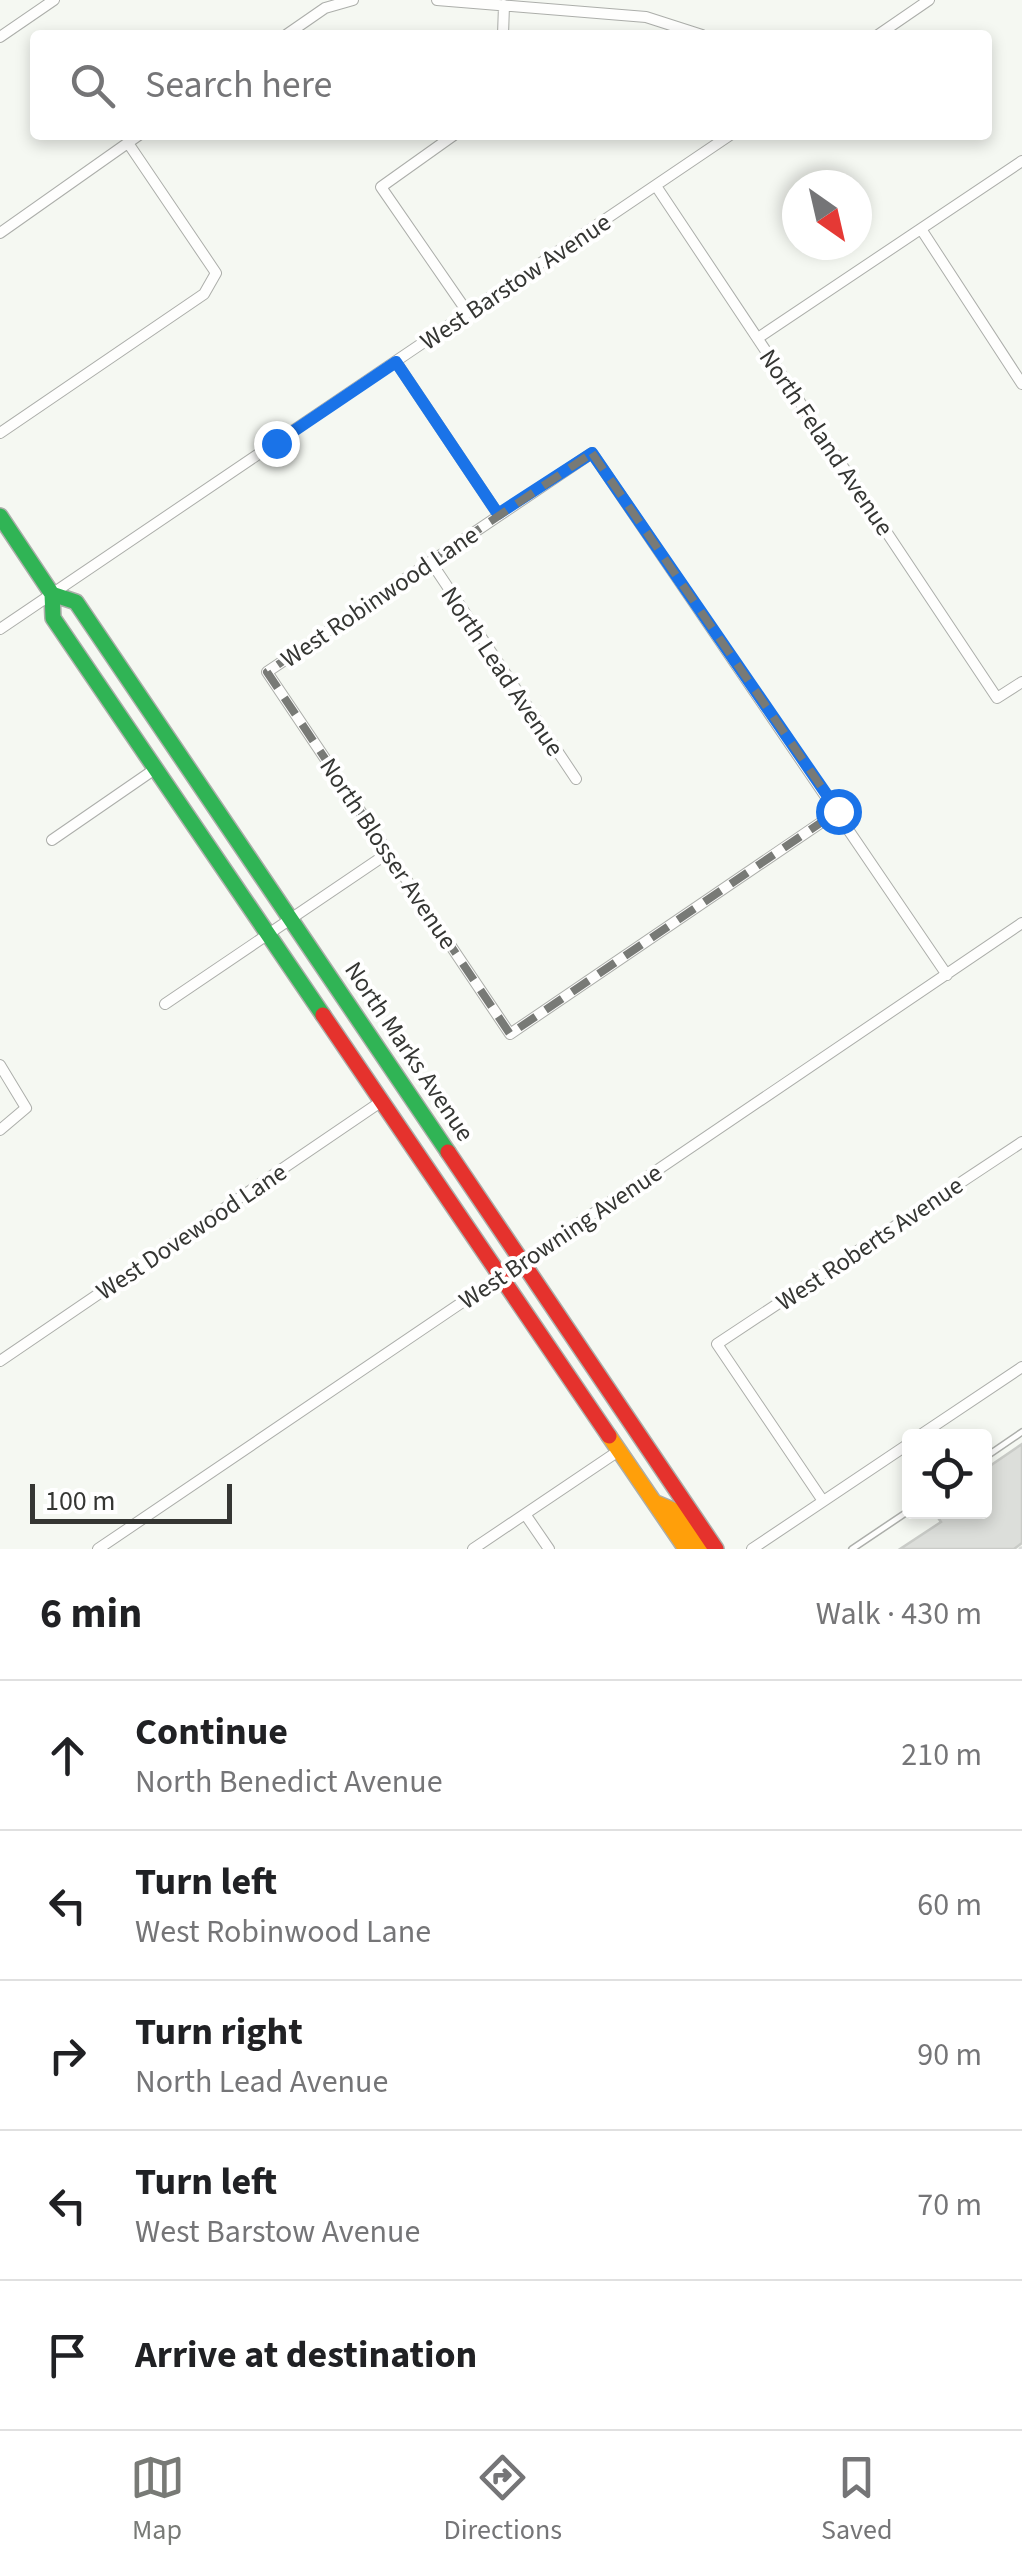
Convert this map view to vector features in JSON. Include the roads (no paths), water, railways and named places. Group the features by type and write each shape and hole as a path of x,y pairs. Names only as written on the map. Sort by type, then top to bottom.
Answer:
{"main road":[{"name":"North Marks Avenue","path":"0,516 52,594 53,618 686,1549"},
{"name":"North Marks Avenue","path":"52,594 76,602 716,1549"},
{"path":"656,1503 675,1511 701,1549"}],"street":[{"path":"0,38 54,0"},
{"path":"293,30 325,8 352,0"},
{"path":"437,0 668,20 691,30"},
{"path":"885,30 929,0"},
{"path":"503,30 504,5"},
{"path":"0,233 132,140"},
{"path":"447,140 381,187 468,313"},
{"name":"West Barstow Avenue","path":"0,629 723,140"},
{"path":"0,434 204,294 216,273 128,143"},
{"path":"758,338 1022,161"},
{"name":"North Feland Avenue","path":"656,186 997,698 1022,682"},
{"path":"921,229 1022,384"},
{"path":"396,362 498,514"},
{"name":"West Robinwood Lane","path":"268,672 592,453 838,811"},
{"name":"North Lead Avenue","path":"430,562 576,779"},
{"name":"North Blosser Avenue","path":"268,672 510,1034 838,811"},
{"path":"52,840 155,769"},
{"path":"838,811 947,975"},
{"path":"165,1004 388,853"},
{"name":"West Browning Avenue","path":"98,1549 1022,923"},
{"path":"0,1065 26,1108 0,1130"},
{"name":"West Dovewood Lane","path":"0,1361 382,1101"},
{"name":"West Roberts Avenue","path":"824,1501 717,1344 1022,1142"},
{"path":"929,1429 1022,1367"},
{"path":"752,1549 902,1448"},
{"path":"473,1549 620,1450"},
{"path":"526,1514 550,1549"}],"lane":[{"path":"992,1453 1022,1432"},
{"path":"852,1549 902,1515"}]}
